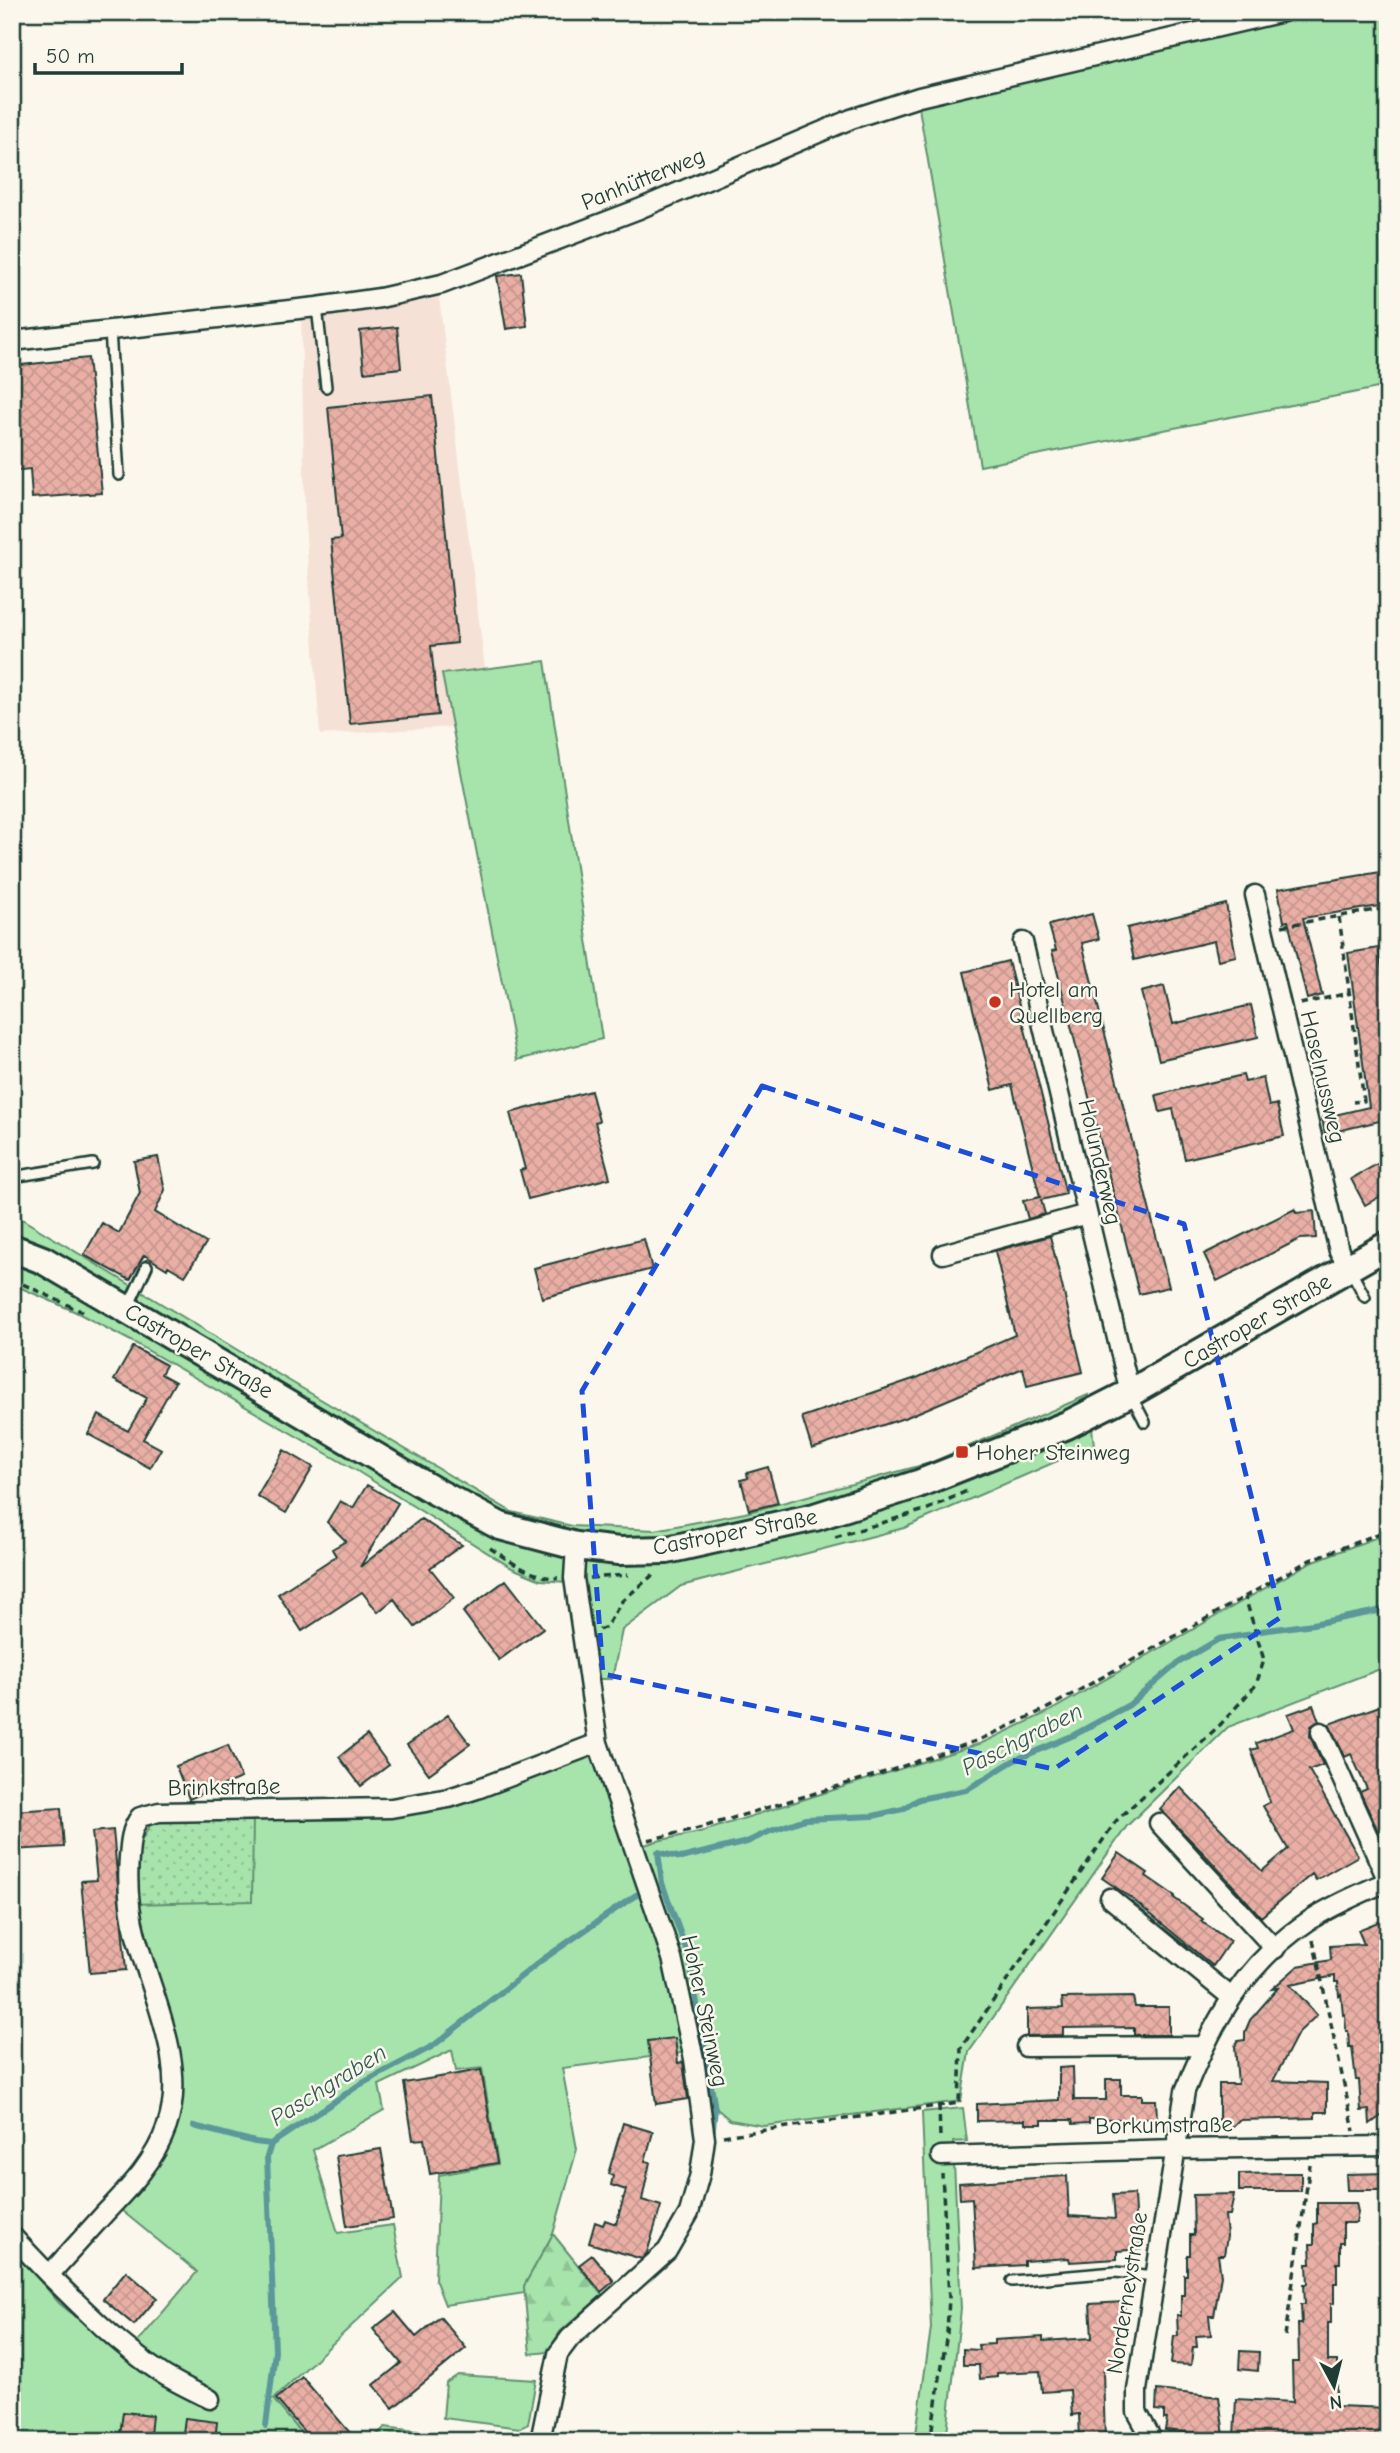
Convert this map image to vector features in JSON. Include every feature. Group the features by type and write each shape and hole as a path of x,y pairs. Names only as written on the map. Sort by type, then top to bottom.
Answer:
{"main road":[{"name":"Castroper Straße","path":"12,1248 43,1260 431,1489 500,1526 576,1546 619,1551 667,1550 815,1517 931,1479 1066,1425 1130,1393 1388,1245"}],"street":[{"name":"Panhütterweg","path":"12,341 317,307 380,298 442,284 639,209 850,119 919,97 1283,12"},
{"name":"Haselnussweg","path":"1255,895 1339,1251 1349,1268"},
{"name":"Holunderweg","path":"1023,942 1130,1393"},
{"path":"943,1254 1087,1214"},
{"name":"Hoher Steinweg","path":"540,2441 558,2354 570,2338 667,2251 689,2213 700,2174 705,2138 694,2059 672,1958 598,1743 574,1578 576,1546"},
{"path":"1321,1732 1388,1881"},
{"name":"Brinkstraße","path":"49,2275 149,2164 163,2138 171,2111 173,2080 169,2050 162,2018 135,1935 128,1889 132,1832 140,1817 159,1812 319,1811 403,1806 449,1798 477,1789 598,1743"},
{"path":"1159,1824 1275,1948"},
{"name":"Norderneystraße","path":"1153,2441 1137,2412 1137,2389 1185,2091 1203,2046 1231,1997 1255,1966 1275,1948 1309,1920 1388,1881"},
{"path":"1110,1898 1231,1997"},
{"path":"1026,2048 1203,2046"},
{"name":"Borkumstraße","path":"942,2156 1388,2146"},
{"path":"12,2236 87,2313 134,2353 162,2374 210,2399"}],"lane":[{"path":"317,307 326,387"},
{"path":"110,330 119,475"},
{"path":"12,1177 93,1164"},
{"path":"127,1309 147,1266"},
{"path":"1349,1268 1365,1297"},
{"path":"1130,1393 1145,1422"},
{"path":"1012,2281 1115,2272 1155,2276"}],"path":[{"path":"1263,929 1387,908"},
{"path":"1339,917 1364,1101 1353,1102"},
{"path":"1282,1009 1349,993"},
{"path":"12,1279 86,1314"},
{"path":"834,1536 928,1509 972,1489"},
{"path":"633,1845 715,1824 892,1770 979,1740 1046,1709 1310,1560 1388,1530"},
{"path":"486,1545 517,1566 550,1578 630,1575"},
{"path":"643,1574 664,1572"},
{"path":"582,1635 606,1627 612,1613 622,1601 655,1573"},
{"path":"705,2138 959,2103 961,2048 1116,1821 1220,1725 1256,1685 1264,1660 1245,1597"},
{"path":"1309,1920 1357,2146"},
{"path":"930,2441 947,2333 949,2297 939,2105"},
{"path":"1285,2336 1312,2147"}],"highlighted area":[{"path":"762,1086 1184,1224 1281,1617 1054,1769 603,1674 582,1391"}],"shaded area":[{"path":"438,289 485,669 442,674 453,727 320,735 305,523 301,313"}],"green space":[{"path":"1312,12 1388,12 1388,386 980,466 918,102"},
{"path":"545,661 602,1039 517,1060 442,674"},
{"path":"12,1213 512,1512 572,1526 655,1530 745,1513 930,1463 1088,1395 1094,1445 904,1528 681,1586 622,1630 612,1679 590,1679 579,1583 541,1580 512,1568 357,1471 133,1342 76,1312 12,1284"},
{"path":"1388,1533 1388,1666 1228,1727 1127,1826 969,2052 961,2101 764,2126 730,2120 710,2103 638,1847 704,1831 982,1743 1048,1712 1311,1562"},
{"path":"596,1745 622,1815 690,2052 562,2068 577,2149 553,2234 524,2286 525,2293 445,2305 435,2279 439,2175 498,2164 482,2068 456,2071 452,2050 379,2085 384,2110 313,2150 338,2233 393,2225 403,2278 273,2399 308,2441 12,2441 12,2247 59,2303 125,2357 197,2272 116,2206 144,2175 173,2096 132,1904 253,1816 390,1813"},
{"path":"253,1816 252,1901 132,1904 133,1855 152,1822"},
{"path":"963,2108 967,2141 953,2142 961,2309 946,2441 915,2441 931,2328 922,2112"},
{"path":"553,2234 602,2295 560,2332 548,2352 530,2354 524,2286"},
{"path":"458,2375 536,2380 528,2424 520,2428 443,2418 446,2383"},
{"path":"385,2427 493,2441 370,2441"}],"building":[{"path":"521,273 527,326 506,329 497,276"},
{"path":"397,327 401,368 364,372 360,331"},
{"path":"88,358 102,493 32,498 30,469 12,471 12,366"},
{"path":"432,396 457,643 431,646 438,715 350,724 331,540 341,539 328,407"},
{"path":"1381,872 1386,905 1303,918 1322,995 1307,999 1288,921 1284,922 1278,889"},
{"path":"1226,904 1236,956 1218,960 1214,941 1134,960 1127,928"},
{"path":"1092,914 1099,939 1082,943 1169,1287 1139,1294 1052,951 1056,950 1049,925"},
{"path":"1379,948 1388,1015 1388,1119 1325,1134 1322,1118 1369,1107 1348,953"},
{"name":"Hotel am Quellberg","path":"1008,961 1066,1194 1041,1200 1045,1214 1028,1219 1023,1201 1040,1197 1012,1085 993,1090 964,972"},
{"path":"1164,986 1173,1024 1251,1005 1258,1037 1159,1060 1141,992"},
{"path":"1243,1075 1245,1082 1263,1078 1269,1106 1277,1104 1284,1136 1185,1159 1173,1109 1160,1112 1156,1095"},
{"path":"591,1091 599,1121 595,1122 610,1178 528,1199 520,1170 525,1169 510,1113"},
{"path":"158,1157 165,1190 155,1212 206,1243 185,1276 144,1255 130,1280 84,1255 102,1223 119,1233 140,1193 134,1161"},
{"path":"1388,1158 1388,1192 1365,1205 1351,1179"},
{"path":"1295,1209 1296,1213 1314,1211 1316,1238 1300,1239 1217,1281 1204,1254"},
{"path":"1050,1236 1083,1372 1027,1386 1023,1368 907,1417 812,1449 802,1417 919,1377 1015,1335 995,1251"},
{"path":"644,1239 652,1269 542,1298 534,1268"},
{"path":"133,1347 166,1365 161,1374 175,1382 143,1439 161,1449 150,1468 88,1434 99,1415 128,1431 147,1398 114,1380"},
{"path":"284,1450 313,1467 286,1513 257,1496"},
{"path":"768,1467 778,1503 749,1510 741,1480 748,1478 747,1473"},
{"path":"367,1485 398,1503 360,1567 421,1519 462,1545 430,1568 454,1598 415,1627 394,1599 378,1612 362,1592 302,1631 278,1594 336,1556 332,1549 346,1541 327,1522 340,1501 353,1508"},
{"path":"506,1580 543,1628 499,1660 463,1612"},
{"path":"1388,1703 1388,1853 1360,1792 1367,1789 1351,1754 1345,1757 1329,1724"},
{"path":"1313,1705 1319,1721 1311,1726 1310,1736 1323,1765 1309,1770 1358,1856 1316,1880 1312,1874 1261,1917 1160,1809 1180,1787 1262,1871 1288,1849 1263,1806 1270,1802 1251,1750 1258,1748 1256,1743 1294,1729 1288,1714"},
{"path":"448,1715 470,1744 429,1774 407,1745"},
{"path":"367,1735 389,1765 361,1786 339,1757"},
{"path":"228,1745 241,1778 189,1799 176,1766"},
{"path":"61,1808 64,1847 12,1850 12,1811"},
{"path":"113,1830 126,1970 90,1973 81,1881 97,1880 92,1832"},
{"path":"1119,1853 1148,1873 1146,1876 1175,1896 1174,1898 1203,1919 1201,1921 1230,1941 1213,1966 1131,1898 1102,1878"},
{"path":"1388,1918 1388,1936 1381,1939 1388,2036 1388,2111 1370,2124 1369,2110 1361,2111 1359,2080 1356,2080 1352,2047 1349,2047 1345,2014 1343,2015 1341,1994 1339,1996 1335,1976 1290,1985 1317,2015 1298,2033 1273,2081 1327,2083 1327,2112 1315,2112 1315,2118 1239,2120 1228,2131 1227,2120 1219,2120 1219,2084 1238,2084 1235,2046 1238,2041 1245,2040 1250,2020 1278,1988 1272,1989 1298,1966 1331,1960 1330,1946 1364,1944 1358,1930"},
{"path":"1133,1997 1135,2007 1169,2007 1169,2035 1134,2035 1134,2027 1063,2028 1063,2035 1027,2036 1027,2009 1063,2008 1062,1998"},
{"path":"675,2038 678,2063 683,2062 688,2099 656,2104 648,2041"},
{"path":"1073,2067 1074,2100 1106,2100 1106,2079 1121,2079 1121,2095 1142,2095 1142,2100 1156,2100 1157,2118 1142,2118 1142,2123 1121,2123 1120,2119 1089,2119 1089,2123 1073,2124 1072,2120 1042,2120 1042,2124 1025,2124 1025,2120 977,2121 977,2104 1059,2100 1059,2068"},
{"path":"481,2070 497,2163 430,2174 424,2139 413,2140 404,2083"},
{"path":"623,2123 653,2132 645,2161 650,2162 642,2200 661,2206 647,2253 642,2259 589,2243 595,2222 603,2225 605,2220 616,2224 626,2190 611,2185 613,2176 608,2174"},
{"path":"381,2149 393,2219 347,2226 336,2156"},
{"path":"1301,2173 1301,2191 1239,2191 1239,2174"},
{"path":"1388,2173 1388,2190 1347,2190 1346,2174"},
{"path":"1067,2176 1069,2216 1115,2219 1113,2195 1134,2194 1136,2234 1140,2233 1141,2249 1117,2251 1117,2259 1070,2262 1069,2258 1024,2261 1024,2265 976,2268 972,2198 960,2199 959,2183"},
{"path":"1234,2194 1230,2215 1225,2215 1227,2236 1224,2255 1218,2255 1221,2276 1214,2316 1209,2316 1211,2335 1196,2336 1197,2347 1193,2347 1191,2365 1171,2364 1174,2336 1178,2336 1177,2315 1181,2316 1187,2255 1190,2255 1190,2235 1194,2235 1193,2195"},
{"path":"1317,2203 1356,2203 1358,2212 1356,2223 1343,2223 1343,2243 1340,2243 1340,2263 1337,2263 1337,2283 1334,2283 1331,2323 1328,2323 1328,2361 1337,2361 1337,2406 1388,2408 1388,2441 1272,2441 1234,2437 1236,2399 1293,2402 1292,2362 1299,2362 1298,2324 1302,2324 1301,2304 1305,2304 1304,2284 1308,2284 1307,2264 1311,2264 1310,2244 1314,2244"},
{"path":"592,2255 614,2281 601,2292 579,2265"},
{"path":"126,2271 157,2298 134,2325 103,2299"},
{"path":"1124,2302 1125,2318 1117,2319 1119,2370 1103,2371 1105,2441 1080,2441 1079,2414 1072,2415 1070,2390 1042,2392 1040,2371 997,2373 997,2377 980,2379 979,2365 963,2365 963,2349 979,2350 978,2345 994,2344 994,2340 1092,2338 1090,2304"},
{"path":"395,2312 416,2337 440,2317 466,2348 393,2408 374,2385 401,2363 373,2329"},
{"path":"1240,2351 1259,2352 1258,2371 1239,2369"},
{"path":"302,2377 357,2441 312,2441 276,2399"},
{"path":"1157,2390 1219,2397 1224,2436 1165,2430 1167,2419 1164,2419 1164,2411 1156,2410"},
{"path":"123,2412 152,2415 150,2435 120,2434"},
{"path":"185,2418 217,2422 215,2441 182,2441"}],"waterway":[{"name":"Paschgraben","path":"1261,1631 1388,1609"},
{"name":"Paschgraben","path":"712,2137 715,2109 689,1957 662,1883 658,1852 681,1858 747,1842 805,1819 873,1816 903,1809 919,1799 966,1790 1013,1761 1074,1735 1129,1705 1178,1663 1219,1639 1253,1634"},
{"name":"Paschgraben","path":"266,2426 275,2351 267,2157 271,2144 359,2085 433,2046 542,1960 636,1895"},
{"path":"194,2126 271,2144"}],"place":[{"name":"Hotel am Quellberg","path":"995,1002"},
{"name":"Hoher Steinweg","path":"962,1452"}]}
